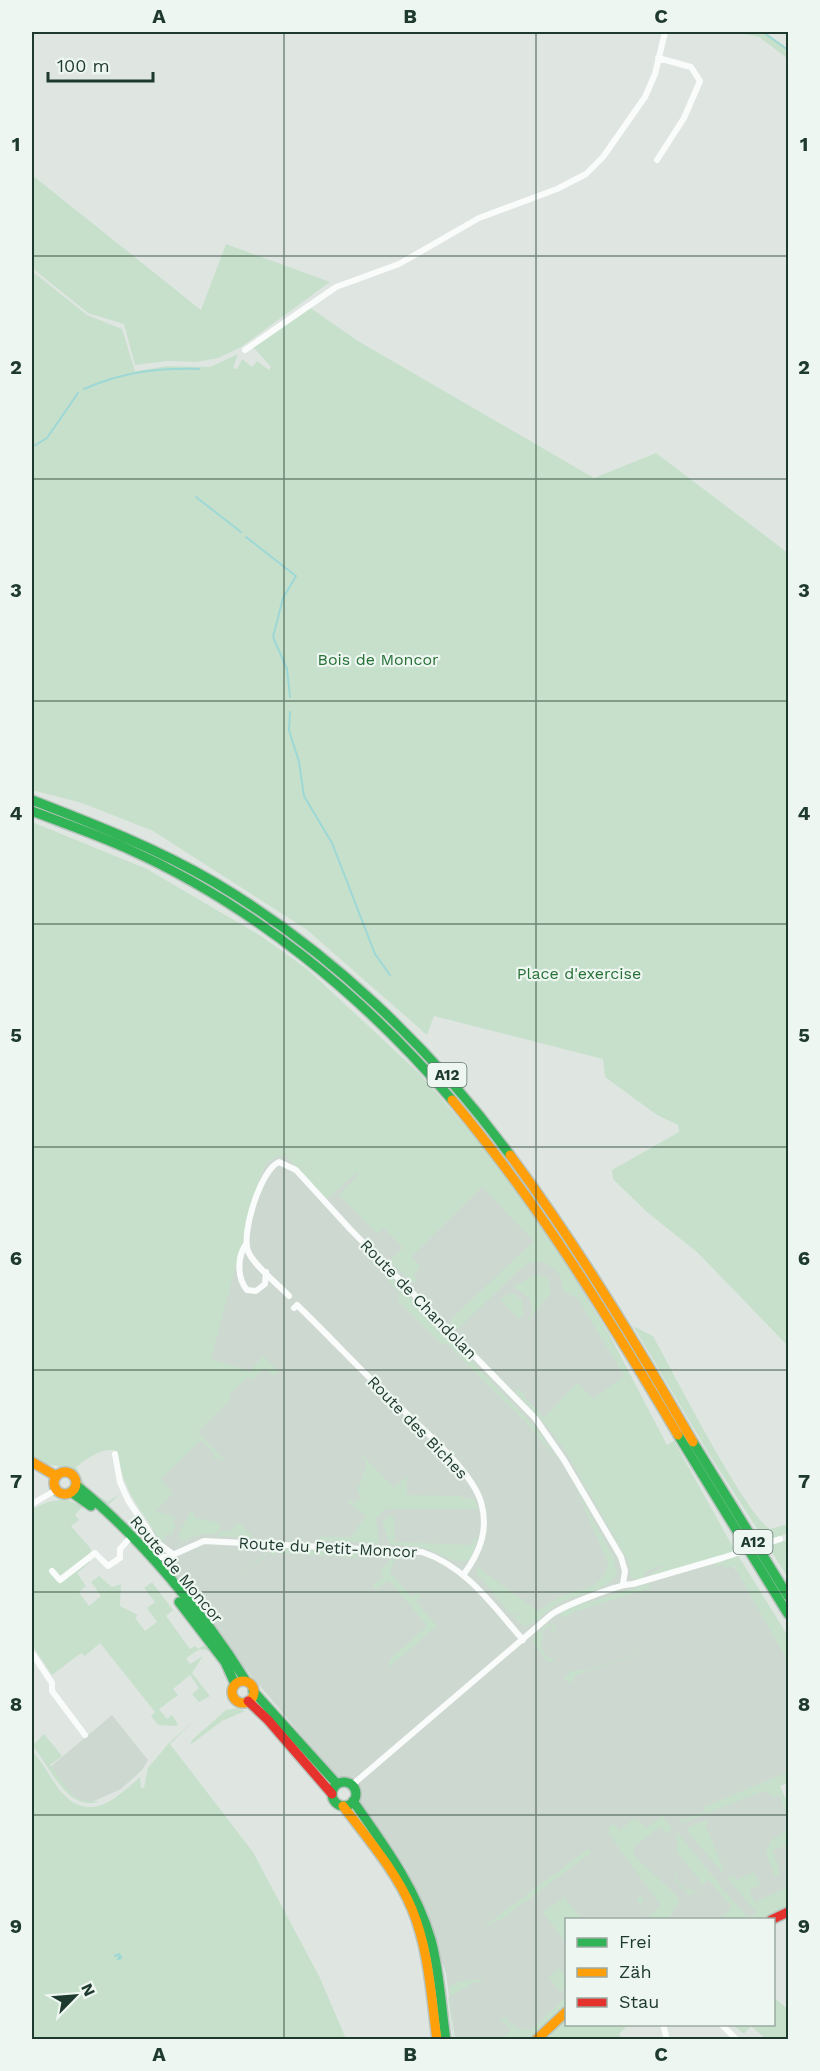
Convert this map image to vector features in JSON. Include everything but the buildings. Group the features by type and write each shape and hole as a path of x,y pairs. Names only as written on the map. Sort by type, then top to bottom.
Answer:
{"main road":[{"name":"A12","path":"32,800 139,843 246,902 337,969 420,1046 499,1138 560,1223 787,1593"},
{"name":"A12","path":"32,811 143,856 240,910 330,976 412,1053 485,1137 562,1244 789,1614"},
{"path":"32,1462 56,1476"},
{"path":"60,1472 69,1472 75,1478 73,1489 64,1494 56,1490 53,1483 60,1472"},
{"name":"Route de Moncor","path":"73,1489 129,1540 220,1655 235,1684"},
{"name":"Route de Moncor","path":"73,1489 120,1523 170,1581 231,1658 246,1681"},
{"path":"763,1575 789,1620"},
{"path":"248,1701 240,1702 233,1697 232,1690 235,1684 246,1681 318,1766 337,1784"},
{"path":"248,1701 254,1690"},
{"path":"248,1701 268,1720 332,1794 335,1802 343,1806 391,1870 412,1912 423,1945 437,2040"},
{"path":"332,1794 337,1784 344,1782 352,1785 356,1794 353,1801 343,1806"},
{"path":"353,1801 400,1869 424,1918 434,1953 446,2040"},
{"path":"775,1918 789,1912"},
{"path":"775,1928 789,1921"},
{"path":"536,2040 565,2014"}],"street":[{"path":"245,350 336,287 399,264 478,219 557,189 586,174 603,157 645,97 655,74 665,32"},
{"path":"657,160 684,118 700,81 691,67 658,58"},
{"name":"Route de Chandolan","path":"266,1272 265,1284 260,1289 247,1290 242,1285 238,1274 246,1244 247,1229 266,1173 272,1165 279,1162 296,1170 535,1418 564,1460 621,1557 625,1571 623,1584"},
{"path":"246,1244 249,1254 289,1296"},
{"name":"Route des Biches","path":"294,1308 297,1305 318,1325 439,1445 475,1487 484,1513 482,1542 479,1553 464,1574"},
{"path":"114,1454 120,1484 128,1500 155,1541 174,1555 170,1568 170,1581"},
{"path":"32,1504 56,1490"},
{"path":"352,1785 565,1606 609,1592 623,1584 633,1584 789,1537"},
{"name":"Route de Moncor","path":"52,1571 60,1580 95,1553 108,1566 120,1558 120,1549 129,1540"},
{"name":"Route du Petit-Moncor","path":"150,1557 156,1559 174,1555 204,1540 415,1551 446,1561 464,1574 523,1640"},
{"path":"32,1653 52,1683 52,1691 85,1735"},
{"path":"722,2026 737,2040"}],"shaded area":[{"path":"484,1147 577,1281 609,1334 723,1555 774,1613 788,1645 788,1780 778,1787 788,1809 788,1902 746,1918 565,1918 565,2004 525,2039 455,2039 446,1973 421,1901 406,1868 365,1811 176,1586 121,1455 211,1359 234,1263 259,1179 267,1162 278,1156"},
{"path":"112,1715 148,1760 142,1770 121,1789 92,1802 81,1801 64,1789 50,1767"}],"green space":[{"path":"737,32 765,32 788,49 788,59 759,37"},
{"path":"32,175 201,310 226,244 330,282 241,347 218,358 197,362 168,361 135,365 124,324 88,313 32,268"},
{"name":"Bois de Moncor","path":"32,271 87,315 122,329 135,371 168,366 210,367 238,354 233,368 237,369 242,359 252,367 257,361 269,370 271,367 253,347 309,307 358,341 594,478 656,453 788,553 788,1346 698,1253 647,1212 613,1179 612,1170 679,1132 678,1125 657,1115 605,1077 603,1059 434,1016 427,1035 306,929 153,831 82,803 32,790"},
{"path":"32,822 147,869 261,936 307,969 419,1073 484,1147 549,1238 609,1334 667,1445 674,1441 734,1549 788,1636 788,1662 734,1566 725,1569 723,1564 713,1567 723,1555 649,1576 663,1567 662,1565 645,1572 643,1578 635,1580 631,1577 628,1561 565,1450 542,1420 515,1392 516,1389 526,1395 524,1397 544,1418 577,1383 593,1399 624,1376 577,1297 563,1292 562,1282 555,1270 542,1262 528,1263 458,1329 455,1330 450,1325 451,1319 534,1241 482,1187 411,1257 420,1267 413,1275 417,1279 414,1283 389,1261 403,1248 384,1228 377,1234 339,1195 358,1176 356,1173 327,1199 301,1171 307,1164 300,1170 287,1157 278,1156 267,1162 259,1179 211,1359 250,1371 263,1356 280,1373 273,1376 265,1368 252,1380 248,1377 229,1395 231,1399 198,1432 225,1460 213,1458 214,1453 201,1440 161,1479 173,1493 156,1511 176,1517 172,1522 176,1524 172,1535 166,1534 164,1541 160,1540 133,1499 123,1478 117,1451 100,1452 76,1467 87,1488 108,1502 121,1493 107,1506 84,1487 74,1469 45,1464 32,1457"},
{"path":"388,1274 536,1428 559,1462 530,1427 446,1343 442,1345 398,1301 399,1292 385,1277"},
{"path":"537,1274 548,1279 551,1292 525,1325 532,1312 530,1298 513,1287"},
{"path":"509,1294 514,1294 522,1301 524,1314 519,1319 500,1300"},
{"path":"633,1326 653,1336 727,1470 759,1518 770,1529 788,1524 788,1533 765,1541 709,1454"},
{"path":"359,1452 394,1488 407,1476 407,1495 462,1496 462,1498 475,1499 478,1509 386,1509 376,1518 379,1544 320,1540 320,1534 322,1537 351,1537 366,1516 346,1501 351,1500 354,1504 361,1498 357,1490 367,1465"},
{"path":"575,1487 614,1558 617,1575 596,1590 555,1605 537,1621 524,1626 514,1618 525,1609 512,1616 480,1577 477,1578 477,1568 482,1567 481,1570 538,1611 558,1598 595,1584 601,1579 608,1563"},
{"path":"65,1499 83,1506 75,1515 79,1520 71,1526 91,1549 89,1563 77,1573 86,1586 79,1592 89,1606 101,1596 91,1582 99,1576 112,1587 121,1584 120,1606 138,1615 135,1618 145,1631 157,1622 147,1608 155,1602 144,1588 152,1582 173,1610 166,1616 190,1649 195,1646 198,1649 204,1645 212,1655 202,1649 186,1659 190,1664 203,1656 192,1673 210,1696 199,1702 192,1694 199,1688 190,1675 173,1689 178,1695 159,1709 167,1719 172,1715 178,1724 176,1726 158,1725 151,1716 155,1712 100,1643 85,1656 81,1653 52,1675 32,1645 32,1509 48,1502"},
{"path":"190,1511 194,1511 194,1517 220,1523 220,1529 215,1534 201,1534 181,1542 182,1538 178,1537"},
{"path":"388,1516 394,1517 395,1542 472,1545 474,1538 478,1538 470,1560 453,1560 420,1547 390,1545 382,1522"},
{"path":"237,1524 244,1524 242,1526 254,1538 217,1536 223,1530 229,1532"},
{"path":"788,1540 788,1552 785,1557 788,1561 788,1578 768,1546"},
{"path":"267,1548 358,1552 357,1558 277,1553 274,1557 270,1552 233,1582 268,1551"},
{"path":"396,1554 405,1554 396,1555 390,1572 412,1597 418,1593 421,1596 416,1601 437,1626 389,1667 389,1660 427,1626 389,1580 376,1590 373,1585 384,1576 380,1571"},
{"path":"649,1584 650,1588 574,1612 565,1618 559,1614 573,1607"},
{"path":"547,1624 556,1625 555,1633 551,1633 552,1625 541,1632 543,1634 541,1648 547,1657 555,1660 553,1662 547,1661 533,1642 537,1633"},
{"path":"661,1647 576,1675 571,1683 563,1679 571,1671 590,1669"},
{"path":"237,1708 245,1711 222,1721 190,1745 192,1740 226,1710"},
{"path":"199,1716 170,1744 253,1852 320,1978 346,2039 32,2039 32,1751 69,1800 80,1806 101,1805 121,1794 140,1777 141,1788 144,1788 148,1768 168,1744"},
{"path":"44,1734 62,1756 50,1765 72,1795 82,1800 99,1802 87,1803 77,1800 60,1785 32,1746"},
{"path":"788,1772 788,1783 780,1786 788,1804 788,1817 780,1796 775,1797 764,1791 682,1823 680,1821 705,1811 704,1807"},
{"path":"663,1816 672,1829 667,1834 660,1827 635,1846 633,1855 675,1894 679,1902 669,1918 650,1918 636,1900 641,1896 644,1901 640,1904 649,1915 661,1906 609,1834 609,1826 615,1825 620,1830 635,1818 646,1828"},
{"path":"708,1819 706,1826 724,1870 721,1871 687,1831 689,1827"},
{"path":"788,1830 788,1844 772,1851 780,1874 775,1877 766,1853 771,1840"},
{"path":"677,1832 749,1917 757,1913 727,1878 734,1875 736,1880 754,1872 760,1885 749,1890 755,1902 788,1887 788,1908 763,1918 721,1918 732,1907 708,1880 690,1896 675,1881 676,1870 678,1882 687,1890 691,1888 694,1891 701,1885 699,1879 677,1852"},
{"path":"588,1849 591,1853 499,1921 498,1919 487,1927 486,1925"},
{"path":"564,1897 581,1918 565,1918 565,1942 543,1912"},
{"path":"559,1968 565,1976 565,1988 560,1992 549,1977"},
{"path":"479,1979 485,1982 475,1982 450,1997 449,1987 458,1982"},
{"path":"450,1997 454,2039 448,1998"},
{"path":"565,1998 565,2007 529,2039 502,2039 511,2030 501,2020 496,2022 507,2017 511,2027 515,2024 517,2028 531,2030"},
{"path":"775,1999 788,2009 788,2039 766,2039 751,2026 775,2026"},
{"path":"565,2020 565,2026 627,2026 619,2034 623,2039 544,2040"},
{"path":"734,2026 751,2026 744,2034"}],"waterway":[{"path":"763,32 788,50"},
{"path":"84,389 140,372 199,369"},
{"path":"32,447 47,438 78,393"},
{"path":"196,497 241,532"},
{"path":"246,537 296,576 283,598 273,637 287,669 290,697"},
{"path":"290,712 289,730 299,762 304,796 332,843 375,954 390,975"},
{"path":"115,1956 119,1954 121,1958 118,1959 119,1957"}],"traffic: fast":[{"path":"32,800 170,858 214,882 298,938 376,1004 412,1040 447,1077 510,1155"},
{"path":"32,811 114,843 172,871 217,896 261,925 343,989 418,1061 452,1100"},
{"path":"678,1435 788,1614"},
{"path":"693,1442 788,1596"},
{"path":"76,1485 123,1527 168,1576 190,1602 246,1681"},
{"path":"71,1492 91,1506"},
{"path":"179,1602 225,1662 235,1684"},
{"path":"253,1691 337,1784"},
{"path":"344,1782 349,1783 355,1789 356,1794 355,1799 349,1805 344,1806 339,1805 333,1799 332,1794 333,1789 339,1783 344,1782"},
{"path":"353,1801 398,1868 425,1921 436,1965 446,2040"}],"traffic: slow":[{"path":"452,1100 484,1139 544,1221 626,1348 678,1435"},
{"path":"510,1155 606,1296 693,1442"},
{"path":"32,1462 56,1476"},
{"path":"61,1472 69,1472 76,1479 76,1483 76,1487 69,1494 61,1494 54,1487 54,1479 61,1472"},
{"path":"243,1681 251,1684 254,1692 251,1700 243,1703 235,1700 232,1692 235,1684 243,1681"},
{"path":"343,1806 390,1868 412,1909 426,1957 437,2040"},
{"path":"536,2040 565,2013"}],"traffic: jam":[{"path":"248,1701 268,1720 332,1794"},
{"path":"775,1918 788,1912"}],"park label":[{"name":"Place d'exercise","path":"579,973"}]}
